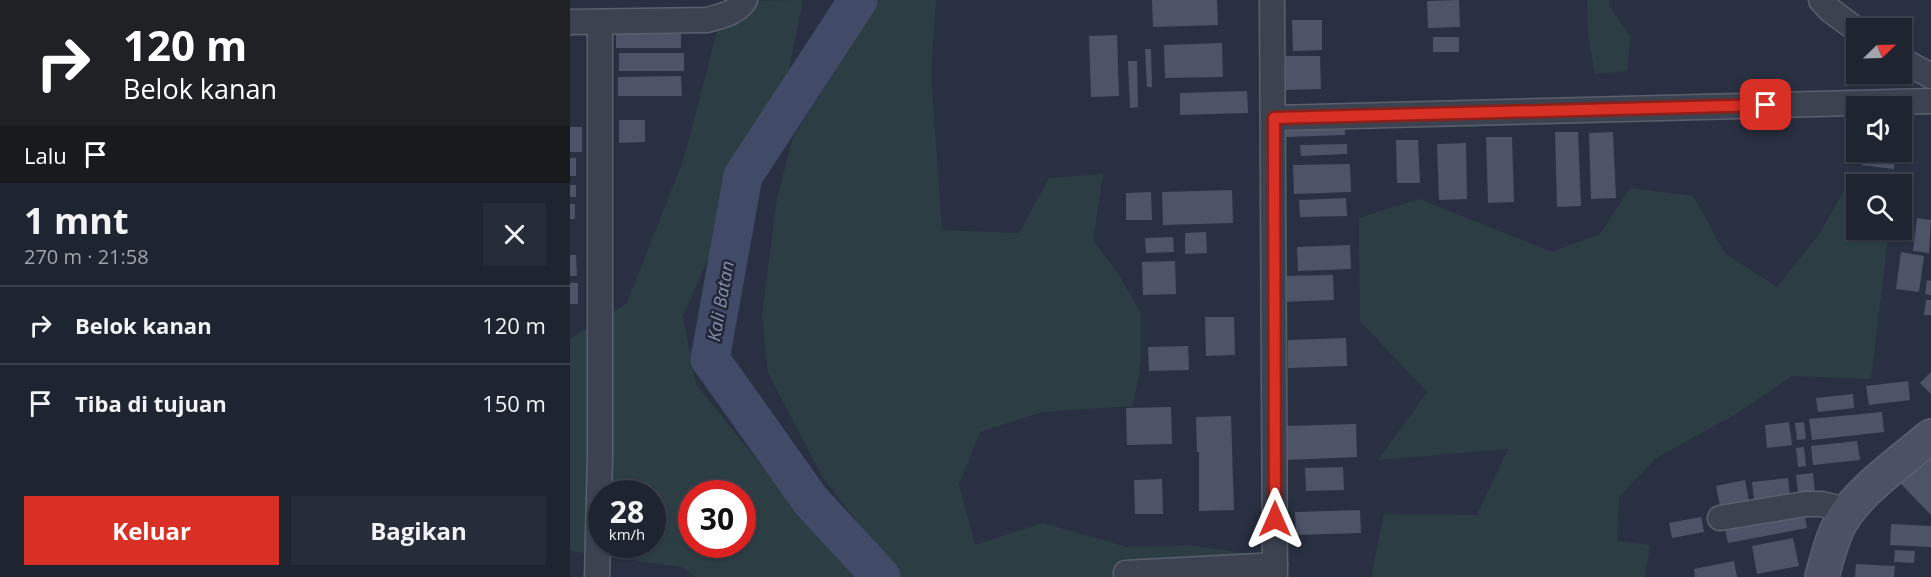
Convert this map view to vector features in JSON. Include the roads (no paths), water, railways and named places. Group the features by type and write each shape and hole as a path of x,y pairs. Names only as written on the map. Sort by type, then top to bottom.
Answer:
{"main road":[{"path":"1822,577 1836,530 1850,511 1866,491 1931,436"}],"street":[{"path":"570,22 707,20 725,15 741,6 745,0"},
{"path":"1126,573 1275,571 1272,0"},
{"path":"1821,0 1846,22"},
{"path":"597,577 600,455 600,22"},
{"path":"1912,66 1931,76"},
{"path":"1274,118 1931,101"},
{"path":"1720,518 1805,504 1822,504 1850,511"}],"waterway":[{"name":"Kali Batan","path":"858,0 743,176 710,359 811,501 881,577"}]}
